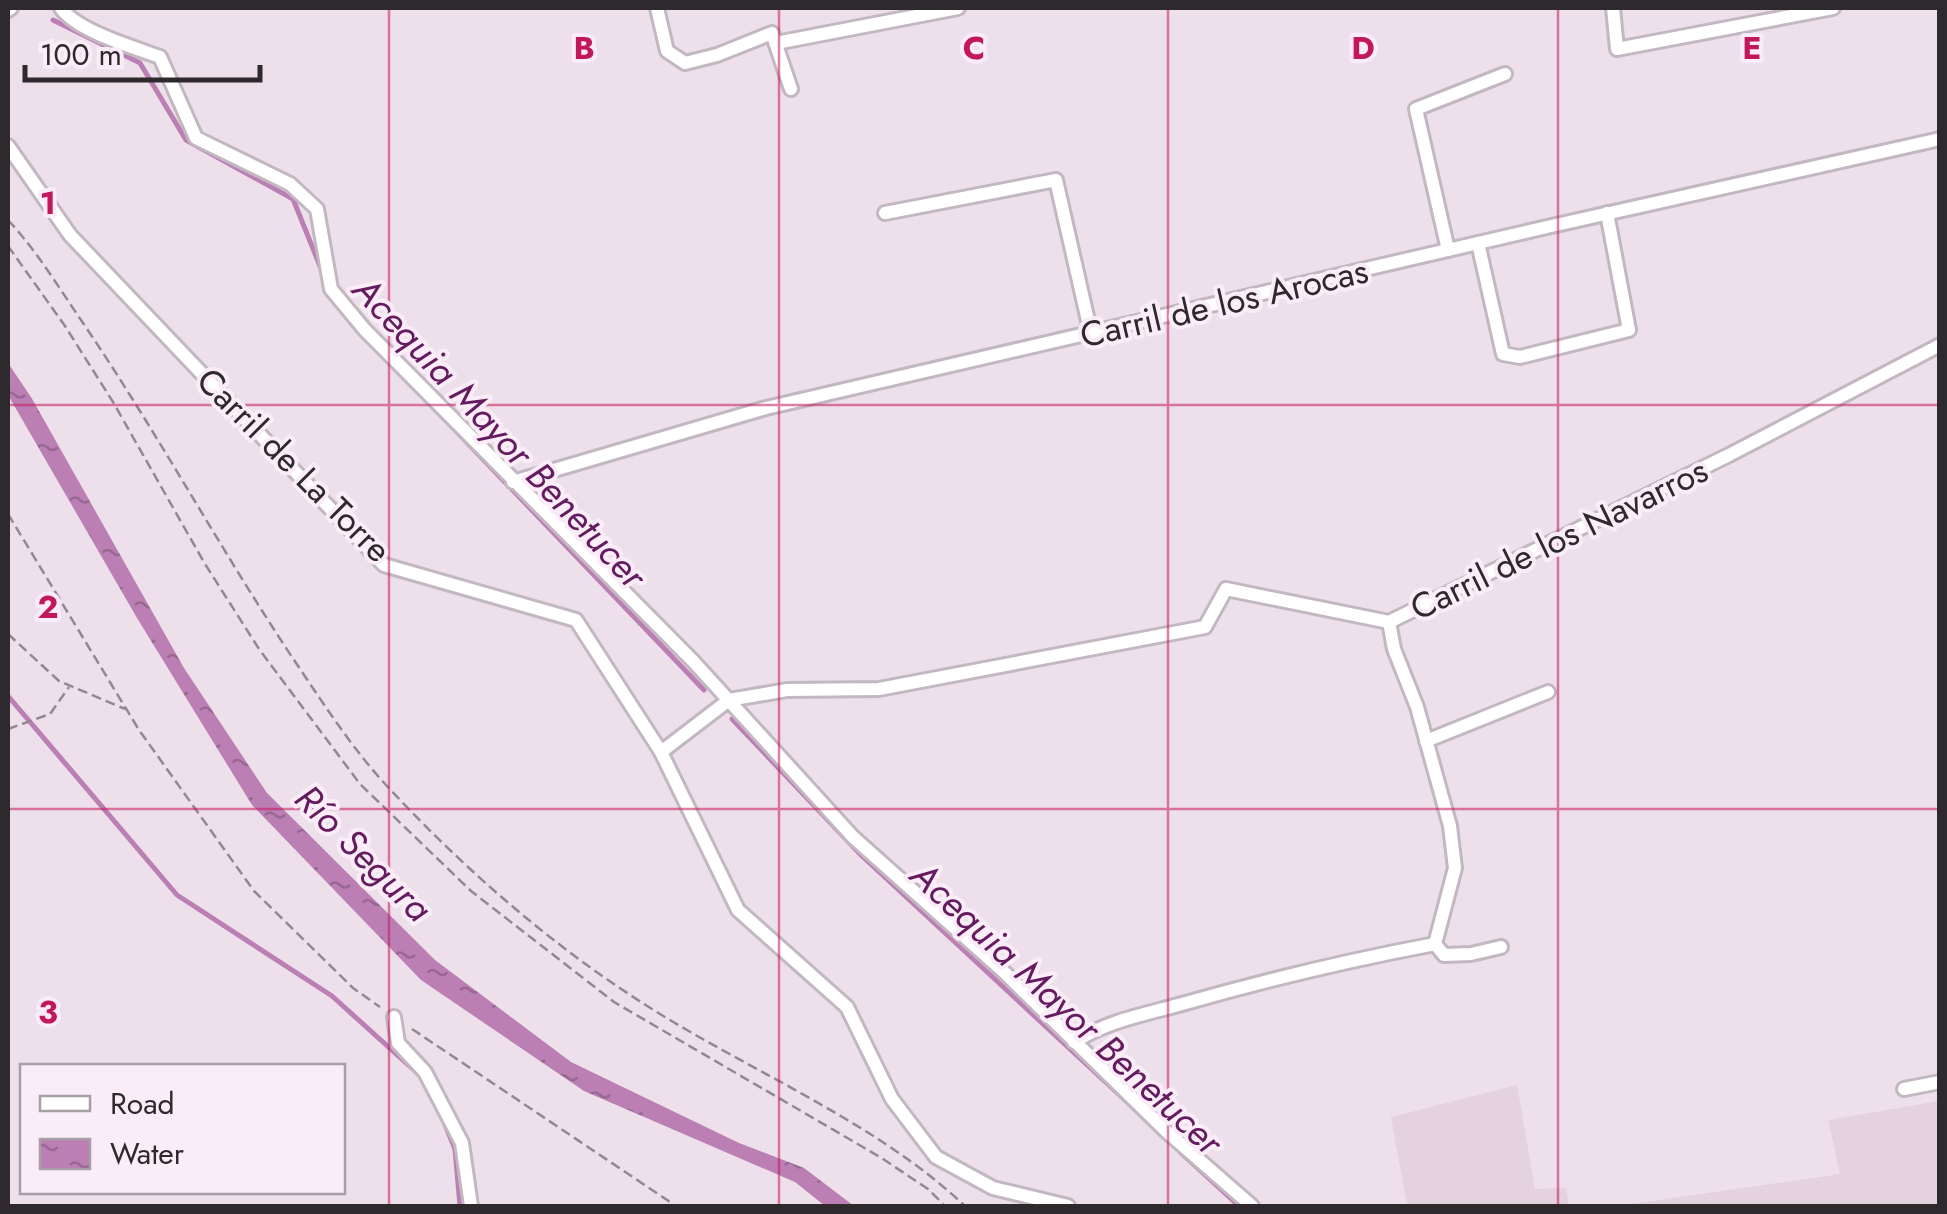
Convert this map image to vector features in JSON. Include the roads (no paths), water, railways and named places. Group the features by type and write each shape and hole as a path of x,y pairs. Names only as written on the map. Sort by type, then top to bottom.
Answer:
{"street":[{"path":"61,8 66,15 113,40 160,57 196,138 290,184 317,208 331,289 365,330 729,700 853,837 1003,971 1166,1131 1252,1206"},
{"path":"656,8 667,52 685,62 717,55 772,33 791,90"},
{"path":"776,43 958,8"},
{"path":"1613,8 1617,49 1833,8"},
{"path":"1448,250 1416,109 1505,74"},
{"name":"Carril de los Arocas","path":"513,482 766,408 1940,140"},
{"name":"Carril de La Torre","path":"8,146 70,235 384,564 576,620 661,752 738,910 847,1007 892,1099 936,1157 994,1188 1068,1206"},
{"path":"885,213 1056,180 1092,334"},
{"path":"1478,243 1502,354 1520,358 1629,330 1607,213"},
{"name":"Carril de los Navarros","path":"661,752 729,700 787,690 878,689 1205,628 1226,589 1389,622 1728,456 1940,345"},
{"path":"1389,622 1450,826 1456,868 1435,944"},
{"path":"1426,742 1548,692"},
{"path":"1074,1042 1094,1029 1226,992 1326,965 1435,944"},
{"path":"1435,944 1444,955 1471,954 1501,946"},
{"path":"394,1016 398,1043 425,1072 462,1143 472,1206"},
{"path":"1904,1089 1940,1082"}],"water":[{"path":"8,363 184,668 267,793 435,960 571,1062 739,1143 804,1168 854,1206 825,1206 795,1182 584,1091 421,980 252,805 137,618 8,395"}],"waterway":[{"name":"Acequia Mayor Benetucer","path":"53,20 140,63 186,140 293,199 322,271"},
{"name":"Acequia Mayor Benetucer","path":"334,299 348,318"},
{"name":"Acequia Mayor Benetucer","path":"435,409 704,690"},
{"path":"8,696 177,895 332,996 425,1080"},
{"name":"Acequia Mayor Benetucer","path":"732,719 861,855 1139,1113"},
{"path":"442,1117 455,1149 460,1206"},
{"name":"Acequia Mayor Benetucer","path":"1180,1152 1239,1206"}],"water label":[{"name":"Río Segura","path":"364,853"}]}
